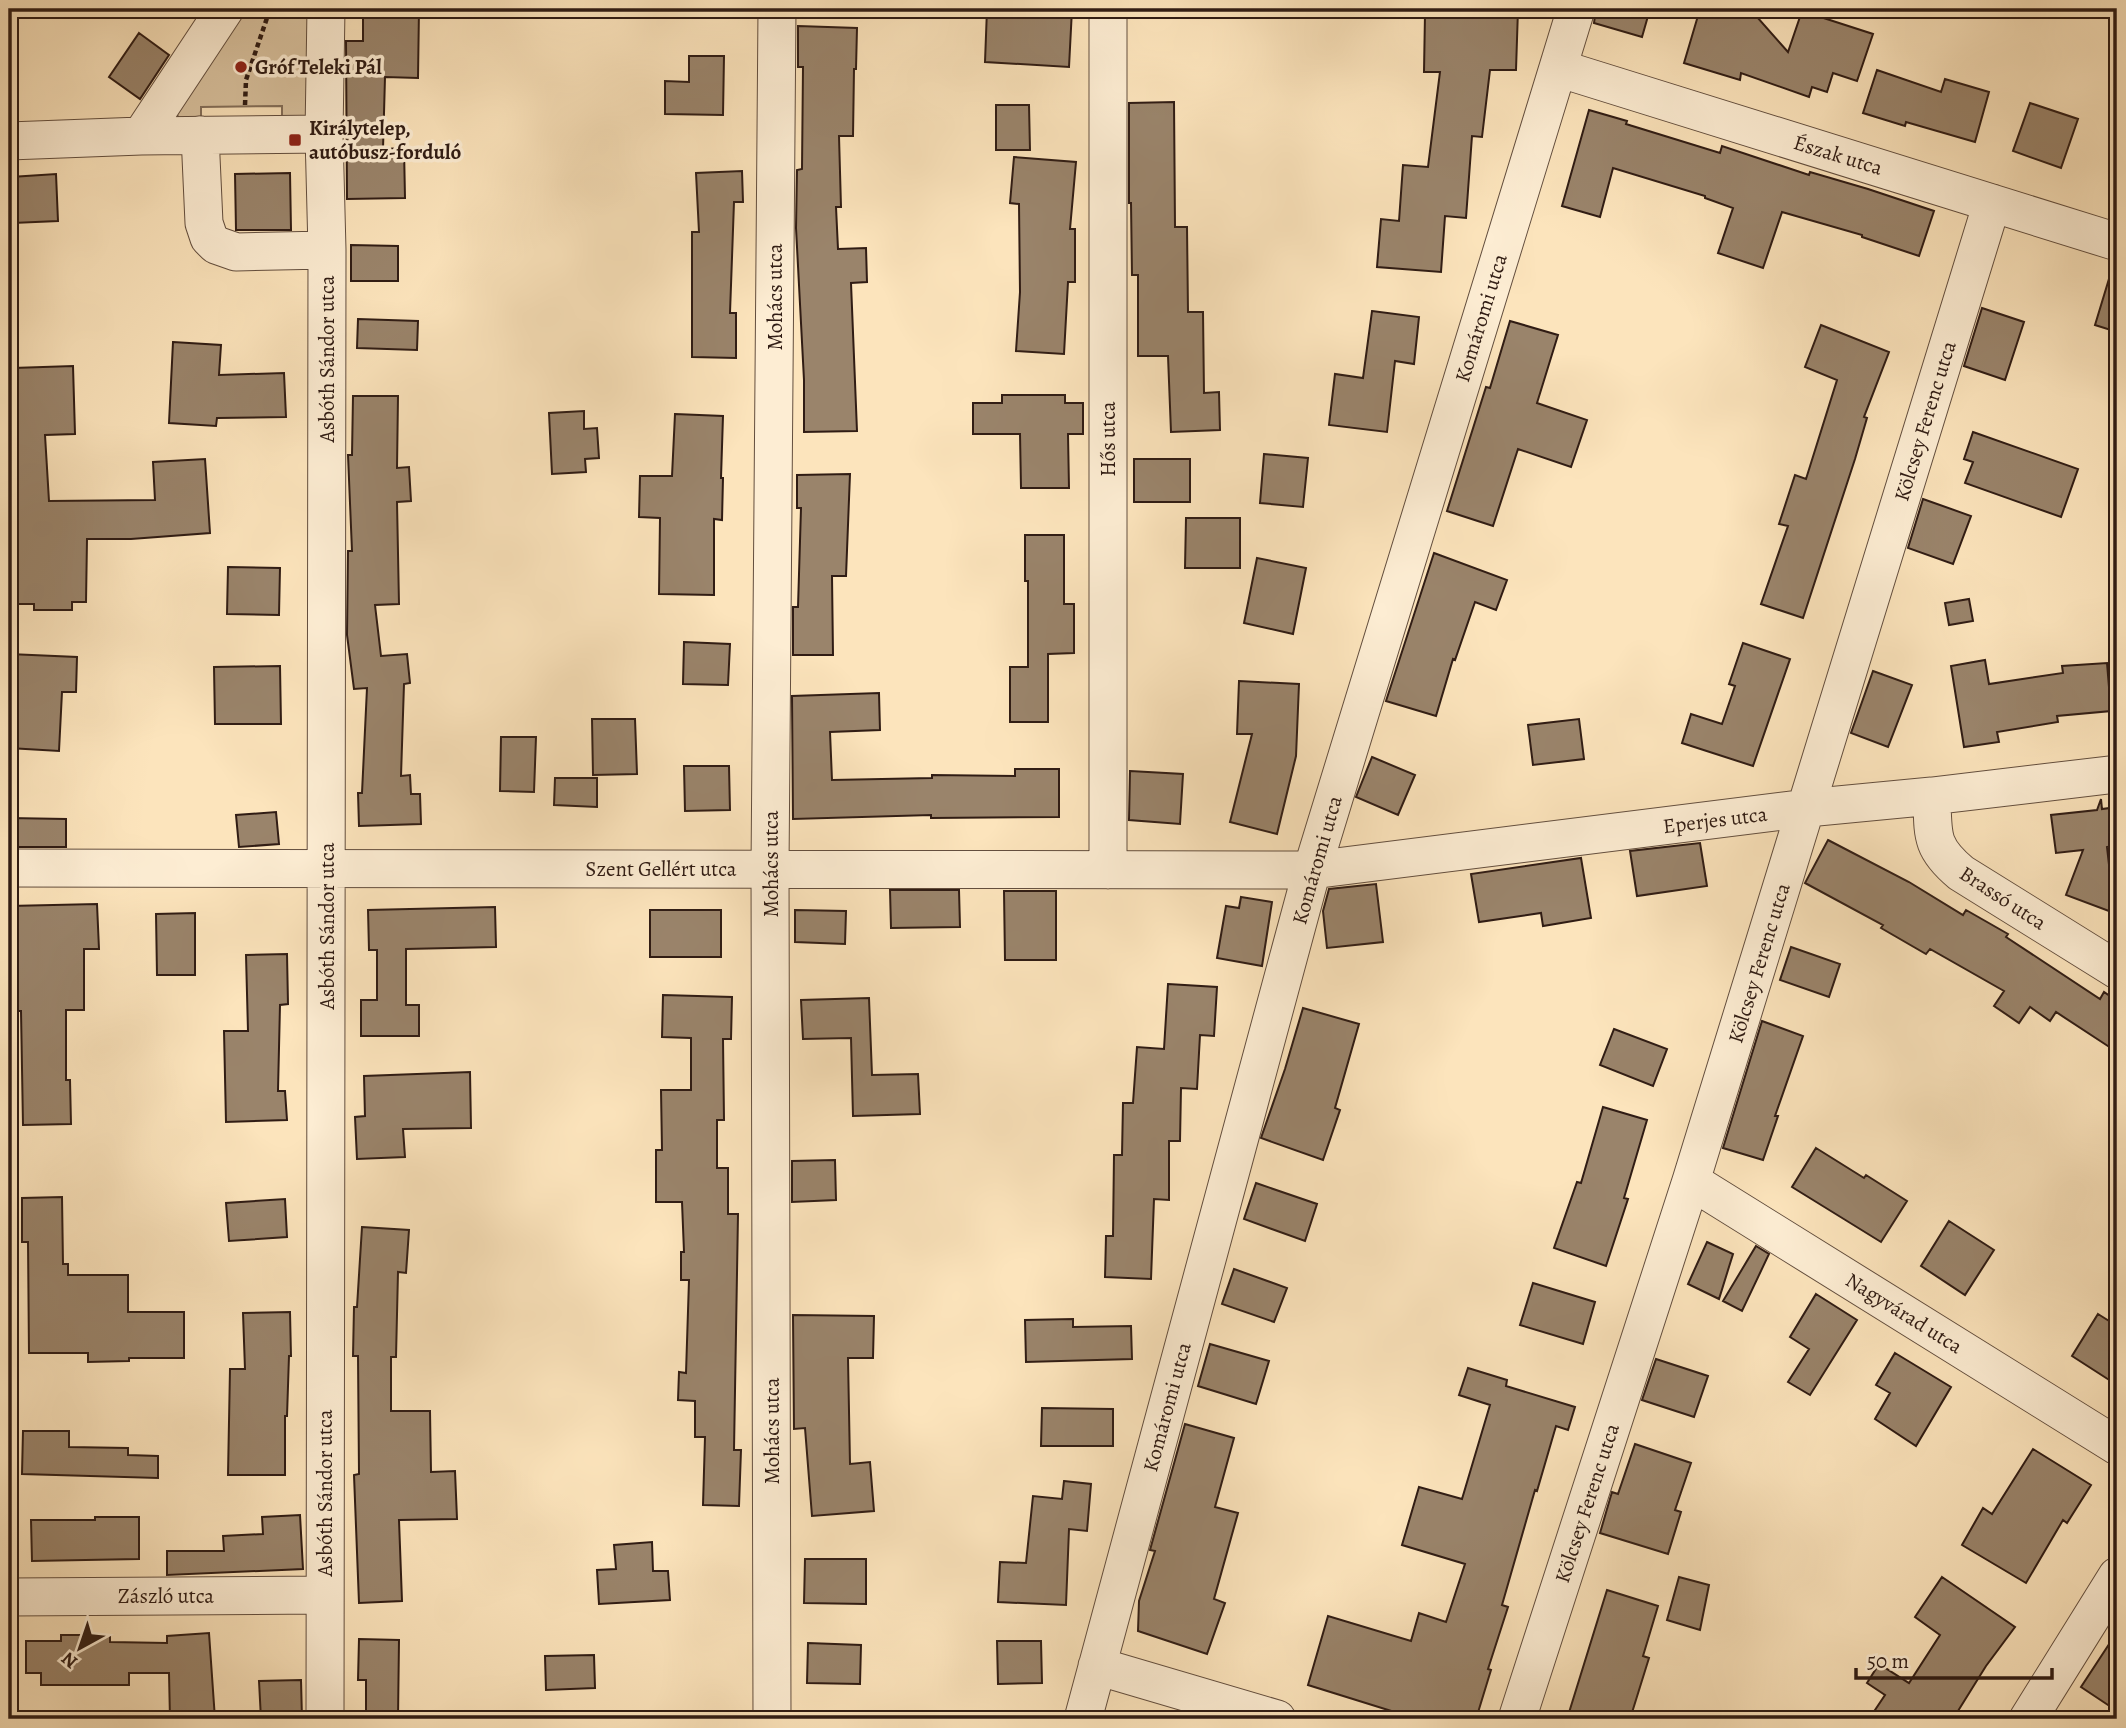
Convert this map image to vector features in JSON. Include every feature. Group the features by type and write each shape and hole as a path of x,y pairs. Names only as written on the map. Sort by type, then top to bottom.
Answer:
{"street":[{"path":"141,136 225,9"},
{"name":"Asbóth Sándor utca","path":"326,9 326,1719"},
{"name":"Mohács utca","path":"772,1719 770,869 778,9"},
{"name":"Hős utca","path":"1108,9 1108,870"},
{"name":"Komáromi utca","path":"1083,1719 1312,870 1576,9"},
{"name":"Észak utca","path":"1558,68 2117,242"},
{"path":"9,141 324,134"},
{"path":"200,135 204,223 209,237 216,245 236,252 327,250"},
{"name":"Kölcsey Ferenc utca","path":"1517,1719 1691,1181 1992,203"},
{"name":"Eperjes utca","path":"1312,870 1807,808 2117,774"},
{"name":"Brassó utca","path":"1932,796 1932,825 1936,844 1944,859 1961,873 2117,970"},
{"name":"Szent Gellért utca","path":"9,868 1312,870"},
{"name":"Nagyvárad utca","path":"1691,1181 2117,1446"},
{"path":"2028,1719 2117,1576"},
{"name":"Zászló utca","path":"9,1597 324,1595"},
{"path":"1097,1666 1277,1719"}],"path":[{"path":"247,135 244,101 246,79 270,9"}],"shaded area":[{"path":"241,9 309,9 314,96 306,116 282,125 282,106 201,107 201,125 180,120 176,113"}],"building":[{"path":"363,9 419,9 418,78 385,77 383,149 404,148 405,198 347,199 346,41 363,41"},
{"path":"987,9 1072,9 1069,67 985,62"},
{"path":"1491,9 1518,9 1516,70 1490,70 1482,137 1472,136 1466,218 1445,216 1441,272 1377,267 1381,219 1399,221 1403,165 1428,167 1440,72 1424,72 1425,14 1491,15"},
{"path":"1596,9 1650,9 1642,37 1594,23"},
{"path":"1700,9 1750,9 1788,52 1802,11 1873,34 1857,81 1833,73 1827,92 1812,87 1809,97 1741,73 1740,80 1684,63"},
{"path":"798,26 857,28 853,136 839,136 841,207 836,207 838,249 866,248 867,282 851,283 857,431 804,432 796,228 797,170 802,169 803,67 798,67"},
{"path":"139,33 169,55 140,99 109,77"},
{"path":"689,56 724,56 723,115 665,114 665,81 689,82"},
{"path":"1877,70 1941,92 1945,79 1989,92 1975,142 1863,113"},
{"path":"1174,102 1175,227 1187,227 1188,312 1203,312 1204,393 1219,392 1220,430 1171,432 1168,356 1138,356 1138,275 1132,275 1129,203 1129,103"},
{"path":"2030,103 2078,119 2061,168 2013,151"},
{"path":"996,105 1029,105 1030,150 996,150"},
{"path":"1589,110 1720,153 1722,146 1809,175 1810,172 1934,211 1919,256 1862,235 1782,212 1763,268 1718,253 1733,208 1705,196 1613,168 1600,217 1562,206"},
{"path":"1014,157 1076,162 1070,229 1075,229 1075,282 1068,282 1064,354 1016,351 1020,292 1019,204 1010,203"},
{"path":"742,171 743,202 734,202 730,313 736,313 736,358 692,357 692,232 699,232 696,173"},
{"path":"290,173 291,230 236,230 235,174"},
{"path":"56,174 58,221 13,223 11,177"},
{"path":"351,245 398,246 398,281 351,281"},
{"path":"2112,269 2117,270 2117,332 2095,325"},
{"path":"1982,308 2024,322 2005,380 1964,366"},
{"path":"1372,311 1419,317 1414,364 1395,361 1387,432 1329,425 1335,374 1363,378"},
{"path":"358,319 418,321 417,350 357,348"},
{"path":"1510,321 1558,335 1537,403 1587,420 1571,467 1518,449 1493,526 1447,511 1486,387 1490,388"},
{"path":"1821,325 1889,352 1864,417 1867,418 1855,459 1803,618 1761,604 1788,526 1779,524 1795,475 1806,479 1837,380 1805,367"},
{"path":"173,342 221,345 219,375 284,373 286,417 217,418 216,426 169,423"},
{"path":"73,366 75,434 45,435 49,501 155,500 153,462 205,459 210,533 131,539 87,539 86,602 72,602 72,610 34,610 34,604 12,604 13,533 9,533 9,473 17,473 13,368"},
{"path":"1002,395 1065,395 1065,403 1083,403 1083,434 1068,434 1069,488 1021,488 1020,434 973,434 973,403 1002,403"},
{"path":"353,396 398,396 397,468 409,467 411,501 397,502 399,604 375,605 381,656 407,654 410,683 404,684 401,776 410,775 411,794 420,794 421,824 359,826 358,793 362,793 367,688 354,689 347,635 348,551 352,551 348,455 352,455"},
{"path":"584,411 584,429 597,428 599,458 585,459 586,472 552,474 549,413"},
{"path":"675,414 723,416 722,520 714,519 714,595 659,594 660,518 639,517 640,476 672,476"},
{"path":"1973,432 2078,469 2061,517 1965,483 1973,462 1964,459"},
{"path":"1264,454 1308,458 1303,507 1260,503"},
{"path":"1134,459 1190,459 1190,502 1134,502"},
{"path":"850,474 846,576 832,576 833,655 793,655 793,607 798,607 801,508 797,508 797,475"},
{"path":"1923,499 1971,516 1953,564 1908,548"},
{"path":"1186,518 1240,518 1240,568 1185,568"},
{"path":"1025,535 1064,535 1064,604 1074,604 1074,653 1048,654 1048,722 1010,722 1010,667 1028,667"},
{"path":"1434,553 1507,580 1496,610 1475,602 1455,660 1453,659 1436,716 1386,701"},
{"path":"1257,558 1306,568 1293,634 1244,623"},
{"path":"228,567 280,568 279,615 227,614"},
{"path":"1969,599 1973,621 1949,625 1945,603"},
{"path":"684,642 730,644 728,685 683,684"},
{"path":"1743,643 1790,659 1753,766 1682,743 1691,714 1722,724 1735,686 1729,684"},
{"path":"9,654 77,657 76,692 62,692 59,751 9,748"},
{"path":"1985,660 1989,684 2063,673 2062,666 2107,663 2111,711 2057,716 2058,722 1997,732 1999,742 1964,747 1951,666"},
{"path":"280,666 281,724 215,724 214,667"},
{"path":"1873,671 1912,685 1888,747 1851,733"},
{"path":"1239,681 1299,684 1296,756 1277,834 1230,822 1252,734 1237,734"},
{"path":"879,693 880,730 830,732 832,780 932,778 932,775 1015,776 1015,769 1059,769 1059,817 931,818 931,815 793,819 792,696"},
{"path":"592,719 635,719 637,774 593,775"},
{"path":"1579,719 1584,759 1533,765 1528,725"},
{"path":"501,737 536,737 534,792 500,791"},
{"path":"1372,757 1415,775 1398,815 1356,797"},
{"path":"684,766 729,766 730,810 685,811"},
{"path":"1130,771 1183,774 1180,824 1129,820"},
{"path":"555,778 597,778 597,807 554,805"},
{"path":"2101,799 2102,809 2117,807 2117,845 2107,847 2112,891 2117,893 2117,914 2066,895 2083,850 2056,853 2051,815 2097,810"},
{"path":"276,812 279,844 239,847 236,815"},
{"path":"9,818 66,819 66,847 9,847"},
{"path":"1828,840 1909,882 1963,915 1966,910 2008,934 2006,937 2100,999 2104,992 2117,1001 2117,1052 2056,1012 2050,1021 2030,1007 2019,1023 1994,1006 2004,991 1930,949 1926,954 1881,928 1883,925 1805,883"},
{"path":"1700,843 1707,886 1637,896 1630,851"},
{"path":"1581,858 1591,918 1543,926 1541,913 1479,922 1471,874"},
{"path":"1376,884 1383,942 1327,948 1323,911 1329,889"},
{"path":"890,890 959,890 960,927 891,928"},
{"path":"1004,891 1056,891 1056,960 1005,960"},
{"path":"1241,897 1272,902 1262,966 1217,958 1226,906 1239,908"},
{"path":"97,904 99,949 84,949 84,1010 66,1010 66,1080 70,1080 71,1124 23,1125 21,1011 12,1011 9,906"},
{"path":"495,907 496,947 406,949 406,1005 419,1005 419,1036 361,1036 361,1000 377,1000 377,950 369,950 368,910"},
{"path":"650,910 721,910 721,957 650,957"},
{"path":"795,910 846,911 845,944 795,942"},
{"path":"195,913 195,975 157,975 156,914"},
{"path":"1791,947 1840,964 1829,997 1780,980"},
{"path":"287,954 288,1004 280,1005 278,1091 285,1091 287,1120 226,1122 224,1031 248,1031 246,955"},
{"path":"1168,984 1217,987 1214,1036 1200,1035 1197,1089 1181,1088 1180,1141 1169,1141 1169,1200 1154,1199 1151,1279 1105,1277 1106,1236 1113,1236 1114,1155 1122,1155 1123,1103 1133,1103 1137,1047 1164,1049"},
{"path":"663,995 732,997 731,1039 723,1039 724,1120 717,1120 717,1168 728,1168 728,1214 738,1214 734,1450 741,1450 739,1506 703,1505 705,1437 695,1437 695,1401 678,1400 679,1372 686,1373 689,1280 681,1280 681,1252 684,1252 682,1202 656,1202 656,1150 662,1150 661,1090 691,1090 691,1038 662,1037"},
{"path":"869,998 872,1075 918,1074 920,1114 853,1116 851,1038 803,1039 801,1000"},
{"path":"1303,1008 1359,1024 1335,1108 1340,1110 1323,1160 1261,1138"},
{"path":"1762,1021 1803,1036 1763,1160 1723,1148"},
{"path":"1614,1029 1667,1049 1653,1086 1600,1065"},
{"path":"470,1072 471,1128 403,1129 405,1157 357,1159 355,1117 365,1116 364,1076"},
{"path":"1603,1107 1647,1120 1624,1198 1628,1199 1606,1266 1554,1248 1577,1182 1581,1183"},
{"path":"1816,1148 1907,1201 1881,1242 1792,1187"},
{"path":"835,1160 836,1200 792,1202 792,1161"},
{"path":"1256,1183 1317,1204 1305,1241 1244,1219"},
{"path":"62,1197 63,1264 68,1264 68,1275 128,1275 128,1312 184,1312 184,1358 129,1358 129,1361 88,1362 88,1353 29,1353 28,1242 22,1242 22,1198"},
{"path":"285,1199 287,1237 229,1241 226,1203"},
{"path":"1949,1221 1994,1250 1965,1295 1921,1266"},
{"path":"362,1227 409,1230 406,1273 398,1272 396,1357 391,1357 391,1411 430,1411 431,1472 455,1471 457,1519 399,1520 402,1601 359,1603 354,1475 359,1474 358,1356 353,1356 354,1307 357,1307"},
{"path":"1707,1242 1733,1254 1719,1299 1688,1284"},
{"path":"1756,1246 1769,1254 1742,1311 1723,1301"},
{"path":"1234,1269 1287,1288 1274,1322 1222,1304"},
{"path":"1533,1283 1595,1302 1583,1344 1520,1325"},
{"path":"1816,1294 1857,1320 1810,1395 1788,1382 1809,1349 1790,1337"},
{"path":"290,1312 291,1356 285,1416 285,1475 228,1475 230,1369 245,1369 243,1313"},
{"path":"2098,1314 2117,1326 2117,1385 2072,1356"},
{"path":"793,1315 874,1316 873,1358 848,1358 850,1464 870,1462 874,1511 812,1516 805,1428 794,1429"},
{"path":"1073,1319 1073,1327 1131,1326 1132,1359 1026,1362 1025,1320"},
{"path":"1210,1344 1269,1361 1256,1404 1198,1386"},
{"path":"1895,1353 1951,1387 1916,1446 1875,1419 1890,1393 1876,1385"},
{"path":"1656,1359 1708,1376 1694,1417 1642,1400"},
{"path":"1468,1368 1507,1380 1506,1386 1575,1407 1568,1430 1556,1426 1537,1491 1535,1490 1502,1605 1508,1607 1488,1669 1491,1670 1476,1719 1417,1719 1308,1685 1328,1616 1411,1641 1419,1613 1446,1622 1465,1564 1402,1545 1419,1487 1462,1499 1490,1405 1459,1395"},
{"path":"1042,1408 1113,1409 1113,1446 1041,1446"},
{"path":"1185,1424 1234,1438 1215,1507 1238,1513 1214,1599 1225,1603 1207,1654 1138,1631 1139,1601 1155,1551 1150,1550"},
{"path":"23,1431 69,1431 69,1447 128,1448 128,1455 158,1456 158,1478 22,1474"},
{"path":"1635,1444 1691,1463 1675,1510 1681,1512 1668,1554 1600,1533 1612,1492 1618,1494"},
{"path":"2033,1449 2091,1485 2067,1523 2063,1520 2026,1583 1962,1545 1983,1508 1992,1514"},
{"path":"1064,1481 1091,1484 1087,1531 1069,1529 1066,1605 998,1602 1000,1562 1026,1563 1033,1496 1062,1499"},
{"path":"300,1515 303,1569 167,1575 167,1551 224,1551 223,1536 263,1534 262,1517"},
{"path":"95,1517 139,1517 139,1559 32,1561 31,1520 95,1520"},
{"path":"652,1542 653,1571 668,1571 670,1600 599,1604 597,1570 616,1569 614,1545"},
{"path":"805,1559 866,1559 866,1604 804,1603"},
{"path":"1679,1577 1709,1585 1700,1630 1667,1620"},
{"path":"1942,1577 2015,1627 1986,1666 1953,1719 1869,1719 1885,1695 1867,1683 1879,1664 1909,1683 1940,1635 1915,1617"},
{"path":"1607,1590 1658,1606 1643,1656 1649,1658 1630,1719 1567,1719"},
{"path":"2117,1632 2117,1711 2081,1687"},
{"path":"209,1633 215,1719 170,1719 169,1673 129,1673 129,1685 41,1685 41,1673 26,1673 26,1641 61,1641 61,1635 110,1635 110,1642 167,1643 167,1636"},
{"path":"359,1639 399,1640 398,1719 366,1719 366,1680 358,1680"},
{"path":"997,1641 1041,1641 1042,1683 998,1684"},
{"path":"808,1643 861,1645 860,1684 807,1683"},
{"path":"594,1655 595,1688 546,1690 545,1656"},
{"path":"301,1680 302,1719 261,1719 259,1681"}],"place":[{"name":"Gróf Teleki Pál","path":"241,67"},
{"name":"Királytelep, autóbusz-forduló","path":"295,140"}]}
